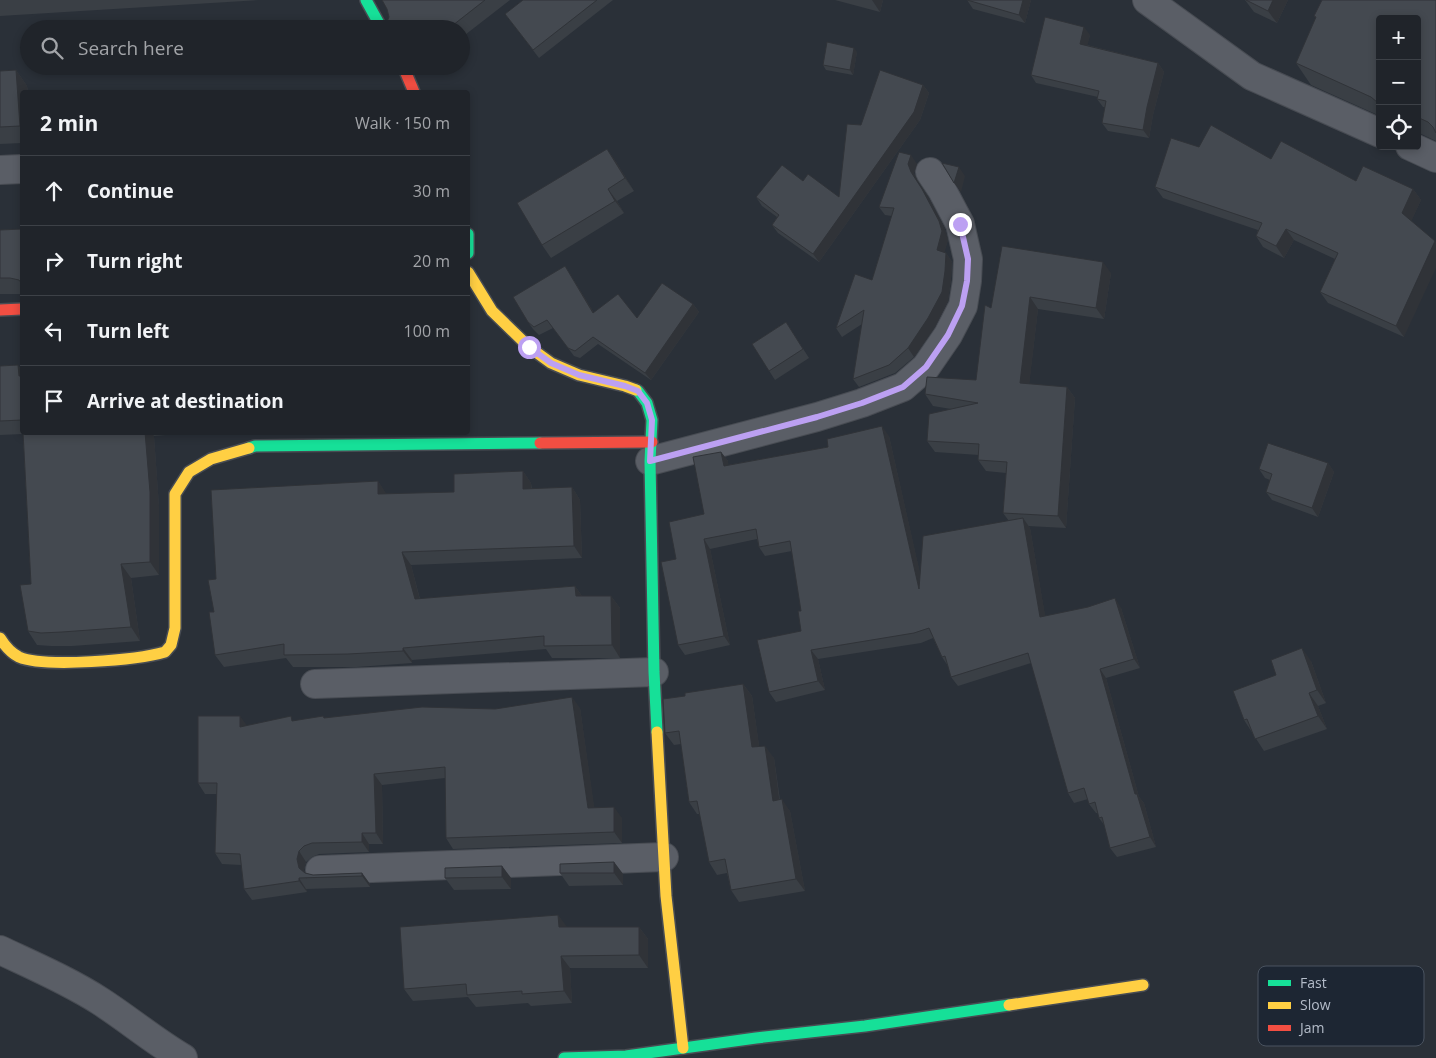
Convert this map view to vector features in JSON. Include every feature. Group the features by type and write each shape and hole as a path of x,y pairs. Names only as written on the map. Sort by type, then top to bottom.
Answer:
{"street":[{"path":"366,0 377,20"},
{"path":"1147,0 1252,76 1376,131"},
{"path":"407,75 413,90"},
{"path":"1419,150 1436,158"},
{"path":"0,170 20,169"},
{"path":"0,638 20,658 50,662 133,657 164,653 170,647 174,638 175,628 175,494 189,472 211,459 255,446 651,451 817,417 862,403 903,387 926,367 948,335 962,306 967,281 968,259 960,224 930,172"},
{"path":"470,275 492,311 529,347 551,363 579,375 638,391 647,403 652,420 654,672 666,896 683,1048"},
{"path":"0,310 20,309"},
{"path":"315,684 654,672"},
{"path":"320,870 664,857"},
{"path":"0,950 98,1000 167,1049 183,1058"},
{"path":"564,1058 626,1056 865,1026 1143,984"}],"building":[{"path":"382,0 485,0 459,20 388,20 387,9"},
{"path":"523,0 597,0 533,50 505,14"},
{"path":"967,0 1023,0 1019,15"},
{"path":"1246,0 1273,0 1268,11"},
{"path":"1322,0 1436,0 1436,133 1428,122 1421,119 1421,15 1376,15 1376,101 1371,97 1296,63 1316,17 1314,16"},
{"path":"1045,17 1084,27 1080,44 1158,63 1143,130 1102,123 1106,101 1097,99 1099,91 1031,75"},
{"path":"827,42 854,48 850,70 823,65"},
{"path":"16,70 20,126 0,127 0,71"},
{"path":"880,70 923,85 914,112 813,254 772,225 779,215 756,197 782,165 803,181 808,174 839,197 847,124 861,125"},
{"path":"1211,125 1271,159 1281,141 1356,181 1363,166 1413,189 1402,213 1435,241 1396,326 1320,292 1338,253 1286,229 1276,246 1256,236 1262,223 1155,187 1171,138 1199,147"},
{"path":"607,149 625,178 608,189 615,201 542,245 517,203"},
{"path":"899,152 911,155 908,164 911,172 939,221 942,231 937,250 946,253 942,292 928,318 908,348 889,365 853,379 864,310 836,328 855,274 872,280 894,208 879,207"},
{"path":"942,163 959,167 954,183"},
{"path":"20,229 20,281 10,278 0,278 0,230"},
{"path":"1002,246 1103,262 1096,308 1030,297 1020,383 1067,387 1058,516 1003,513 1007,462 978,460 979,444 927,441 929,414 978,403 925,394 927,377 976,380 985,305 991,308"},
{"path":"565,266 593,313 618,294 637,318 662,283 693,304 645,373 593,337 575,351 568,348 547,320 534,327 528,322 513,297"},
{"path":"786,322 803,349 769,371 752,344"},
{"path":"18,365 20,376 20,420 0,421 0,366"},
{"path":"882,426 919,589 923,536 1023,518 1040,617 1088,607 1115,598 1134,659 1100,669 1135,794 1137,794 1150,837 1110,848 1102,817 1099,818 1095,802 1089,804 1084,788 1068,793 1028,653 951,677 945,656 942,657 929,628 914,633 811,650 818,681 769,692 757,640 801,631 798,611 801,611 790,541 759,547 756,529 704,539 724,636 678,645 661,562 676,559 669,522 704,514 693,457 721,452 724,466 828,447 827,439"},
{"path":"23,435 145,435 150,492 150,562 121,564 131,627 41,633 28,631 20,585 31,584"},
{"path":"1268,443 1328,463 1312,508 1266,492 1272,474 1259,469"},
{"path":"523,471 523,489 572,487 574,546 402,552 415,599 575,586 576,596 611,596 612,645 544,646 544,636 403,648 403,651 348,654 284,655 284,644 215,655 209,612 214,612 208,580 216,579 211,490 378,481 378,494 454,492 454,474"},
{"path":"1302,648 1317,690 1309,693 1318,716 1255,739 1247,719 1244,720 1233,691 1276,675 1271,660"},
{"path":"743,684 752,747 765,746 773,801 782,799 796,879 731,890 725,859 709,862 697,801 689,802 679,731 665,733 663,699 685,696 685,693"},
{"path":"572,697 588,808 614,807 614,832 446,838 445,767 374,774 376,833 362,833 362,842 312,843 304,846 299,851 297,859 299,868 305,873 313,875 362,873 362,876 299,878 299,881 244,889 240,854 215,853 217,783 198,783 198,716 240,716 240,727 291,716 292,721 323,716 324,718 422,707 495,709"},
{"path":"614,862 614,873 560,873 560,864"},
{"path":"502,866 502,877 445,878 445,868"},
{"path":"558,915 559,927 639,927 639,955 561,956 564,991 522,994 522,991 467,995 466,984 404,989 400,927"}],"traffic: fast":[{"path":"366,0 377,20"},
{"path":"636,390 647,403 652,420 650,461 657,732"},
{"path":"249,448 255,446 540,443"},
{"path":"564,1058 626,1056 756,1038 865,1026 1009,1005"}],"traffic: slow":[{"path":"470,275 492,311 529,347 551,363 579,375 636,390"},
{"path":"0,638 8,649 19,657 49,662 91,662 134,658 165,652 171,645 175,628 175,494 189,472 211,459 249,448"},
{"path":"657,732 666,896 683,1048"},
{"path":"1009,1005 1143,985"}],"traffic: jam":[{"path":"407,75 413,90"},
{"path":"0,310 20,309"},
{"path":"540,443 652,442"}],"route":[{"path":"529,347 551,363 579,375 638,391 647,403 652,420 650,461 817,417 862,403 903,387 926,367 948,335 962,306 967,281 968,259 960,224"}]}
